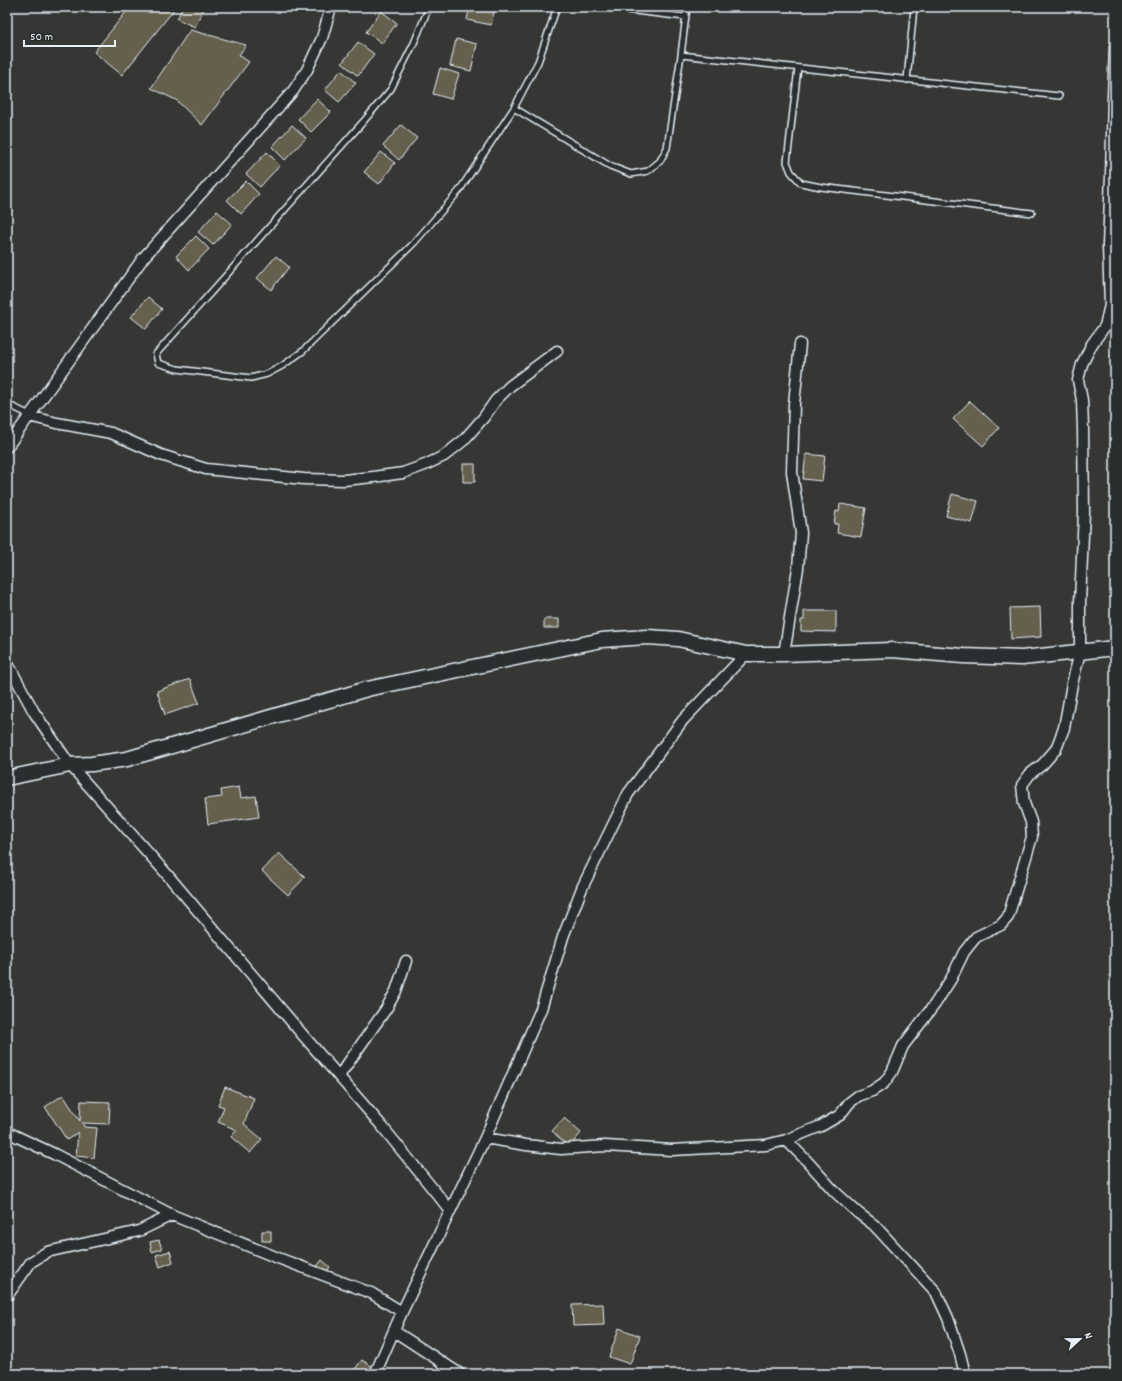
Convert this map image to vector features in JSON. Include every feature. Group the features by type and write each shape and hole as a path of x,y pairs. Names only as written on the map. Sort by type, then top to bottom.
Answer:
{"street":[{"path":"7,447 144,257 293,91 307,70 322,38 331,7"},
{"path":"485,1138 561,1149 605,1146 672,1150 766,1145 786,1140 821,1126 840,1115 849,1103 858,1096 872,1091 884,1083 892,1072 903,1046 935,1004 964,952 976,937 1000,925 1008,917 1032,837 1031,822 1024,803 1022,785 1030,774 1043,764 1056,749 1064,728 1072,684 1080,652 1080,602 1084,512 1082,400 1078,380 1082,364 1092,344 1105,326 1110,304 1112,281 1108,245 1112,175 1112,96 1115,47"},
{"path":"784,654 798,568 800,533 792,472 794,404 800,344"},
{"path":"29,416 111,433 162,455 206,469 304,479 344,480 373,477 403,473 426,465 444,456 464,440 484,417 496,400 510,386 557,352"},
{"path":"7,778 70,765 92,764 127,759 367,689 602,640 648,636 678,639 746,654 892,650 963,656 1022,658 1115,648"},
{"path":"375,1374 402,1312 485,1138 541,1009 564,937 582,888 628,794 683,720 746,654"},
{"path":"7,662 34,712 70,765 165,872 381,1125 450,1210"},
{"path":"339,1076 386,1009 396,991 406,961"},
{"path":"7,1132 54,1154 172,1215 278,1258 371,1293 402,1312"},
{"path":"786,1140 834,1191 858,1213 874,1225 936,1292 948,1318 965,1374"},
{"path":"7,1296 30,1262 47,1252 139,1231 172,1215"},
{"path":"394,1331 460,1374"}],"lane":[{"path":"429,7 414,43 391,89 156,354 158,363 177,369 251,378 267,374 282,366 303,350 414,243 459,191 514,108 538,62 557,7"},
{"path":"601,7 685,17"},
{"path":"514,108 610,166 631,174 648,171 660,161 667,148 681,56 686,7"},
{"path":"907,80 914,7"},
{"path":"681,56 1058,96"},
{"path":"798,68 787,162 791,172 802,183 821,188 1032,213"},
{"path":"7,404 29,416"}],"building":[{"path":"130,7 176,7 122,75 94,52"},
{"path":"183,7 204,7 195,27 177,19"},
{"path":"464,7 495,7 491,25 467,20 469,10 463,9"},
{"path":"381,11 397,23 382,43 366,32"},
{"path":"190,30 246,45 239,55 249,62 202,125 176,100 151,88"},
{"path":"456,39 477,44 471,71 450,66"},
{"path":"358,42 374,54 358,76 342,63"},
{"path":"440,68 459,74 451,99 433,94"},
{"path":"341,70 356,83 339,102 325,90"},
{"path":"317,99 331,112 311,132 298,119"},
{"path":"292,125 306,138 285,160 272,147"},
{"path":"401,125 417,138 399,160 383,146"},
{"path":"267,152 280,165 260,187 246,174"},
{"path":"381,152 395,163 379,184 364,172"},
{"path":"246,181 259,194 241,214 227,200"},
{"path":"217,211 232,224 213,245 198,232"},
{"path":"196,236 209,249 189,270 176,256"},
{"path":"276,256 289,267 271,290 257,278"},
{"path":"148,297 162,309 146,329 131,317"},
{"path":"970,401 999,428 983,446 953,419"},
{"path":"806,454 825,456 822,481 803,479"},
{"path":"463,464 475,464 475,482 463,482"},
{"path":"952,494 978,501 972,523 946,516"},
{"path":"840,504 866,508 861,537 837,533 838,524 834,524 836,511 839,512"},
{"path":"1040,607 1041,637 1011,639 1010,608"},
{"path":"804,611 836,611 836,632 801,631 801,620 804,620"},
{"path":"544,619 559,619 559,628 544,628"},
{"path":"190,679 199,703 165,715 157,691"},
{"path":"239,787 241,798 256,796 259,817 208,824 205,799 222,797 221,790"},
{"path":"279,853 305,877 288,895 262,871"},
{"path":"225,1087 254,1098 244,1124 262,1139 250,1153 231,1137 237,1130 218,1122 224,1107 218,1105"},
{"path":"63,1095 80,1121 81,1101 110,1102 109,1124 82,1123 84,1127 97,1128 94,1158 76,1156 78,1132 67,1140 45,1107"},
{"path":"564,1118 581,1133 569,1147 552,1131"},
{"path":"262,1231 271,1231 271,1241 262,1241"},
{"path":"159,1240 162,1249 152,1252 150,1242"},
{"path":"170,1251 173,1262 160,1267 156,1255"},
{"path":"322,1260 330,1267 322,1278 313,1271"},
{"path":"603,1304 604,1325 573,1326 572,1305"},
{"path":"619,1328 640,1336 630,1364 609,1357"},
{"path":"362,1360 374,1368 369,1374 351,1374"}]}
